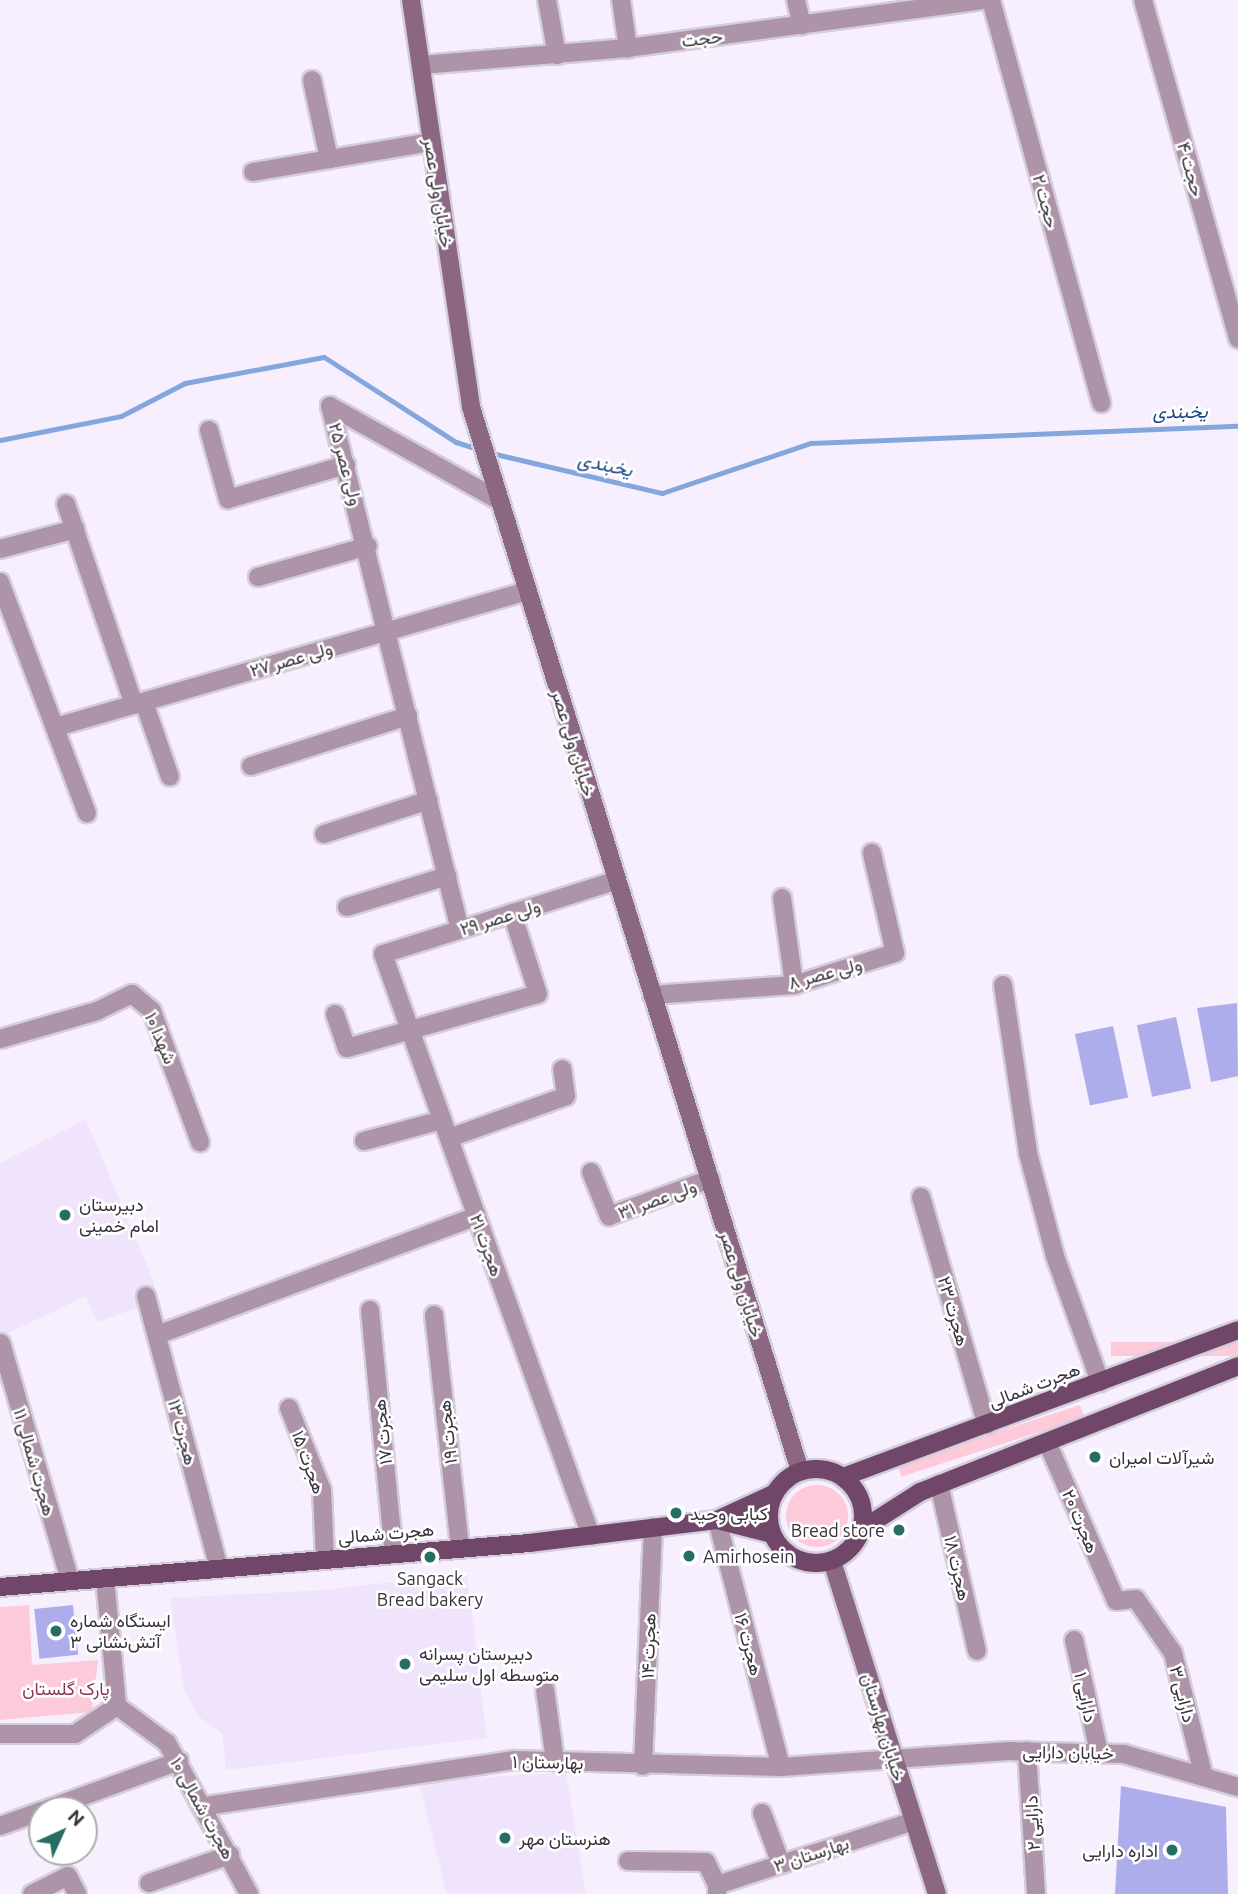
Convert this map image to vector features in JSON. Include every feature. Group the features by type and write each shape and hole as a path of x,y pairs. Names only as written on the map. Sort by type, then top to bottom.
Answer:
{"main road":[{"name":"خیابان ولی عصر","path":"411,0 471,407 800,1471"},
{"name":"هجرت شمالی","path":"843,1477 1238,1330"},
{"path":"773,1494 768,1514 772,1534 791,1556 818,1563 832,1561 845,1554 862,1529 939,1484 1238,1366"},
{"path":"717,1520 773,1494 800,1471 830,1470 843,1477 861,1500 862,1529"},
{"name":"هجرت شمالی","path":"0,1587 591,1536 717,1520 772,1534"},
{"name":"خیابان بهارستان","path":"832,1561 937,1894"}],"street":[{"path":"547,0 556,55"},
{"path":"621,0 628,48"},
{"path":"796,0 802,25"},
{"name":"حجت","path":"421,65 628,48 982,0"},
{"name":"حجت ۲","path":"991,0 1101,403"},
{"name":"حجت ۴","path":"1143,0 1238,339"},
{"path":"312,80 329,159"},
{"path":"253,172 431,142"},
{"name":"ولی عصر ۲۵","path":"460,930 368,546 330,406 500,500"},
{"path":"209,430 228,499 346,465"},
{"path":"66,503 139,703 170,777"},
{"path":"0,549 75,529"},
{"path":"258,577 368,546"},
{"path":"0,582 87,813"},
{"name":"ولی عصر ۲۷","path":"56,727 527,591"},
{"path":"250,766 408,716"},
{"path":"324,834 429,800"},
{"name":"ولی عصر ۸","path":"652,995 793,985 895,953 872,853"},
{"path":"347,907 447,876"},
{"name":"ولی عصر ۲۹","path":"383,954 617,880"},
{"path":"782,898 793,985"},
{"path":"335,1014 347,1048 409,1027 538,994 512,913"},
{"name":"هجرت ۲۱","path":"383,954 591,1536"},
{"path":"1003,985 1028,1153 1055,1256 1100,1382"},
{"name":"شهدا ۱۰","path":"0,1039 97,1011 132,994 152,1011 200,1142"},
{"path":"449,1138 566,1096 562,1069"},
{"path":"364,1141 442,1120"},
{"name":"ولی عصر ۳۱","path":"591,1172 609,1216 710,1179"},
{"name":"هجرت ۲۳","path":"921,1197 987,1425"},
{"path":"157,1335 477,1216"},
{"name":"هجرت ۱۳","path":"146,1296 219,1568"},
{"name":"هجرت ۱۷","path":"370,1310 394,1554"},
{"name":"هجرت ۱۹","path":"434,1315 460,1548"},
{"name":"هجرت شمالی ۱۱","path":"1,1343 70,1580"},
{"name":"هجرت ۱۵","path":"289,1408 322,1490 324,1559"},
{"name":"هجرت ۲۰","path":"1047,1441 1116,1601"},
{"name":"هجرت ۱۸","path":"939,1484 978,1651"},
{"name":"هجرت ۱۶","path":"717,1520 781,1768"},
{"name":"هجرت ۱۴","path":"643,1766 653,1527"},
{"path":"0,1734 75,1734 117,1706 105,1578"},
{"name":"دارایی ۳","path":"1116,1601 1136,1599 1173,1654 1204,1777"},
{"name":"دارایی ۱","path":"1074,1640 1099,1753"},
{"path":"545,1689 555,1762"},
{"name":"هجرت شمالی ۱۰","path":"117,1706 167,1743 206,1806 249,1894"},
{"name":"خیابان دارایی","path":"894,1759 1027,1751 1124,1754 1238,1787"},
{"name":"دارایی ۲","path":"1027,1751 1036,1894"},
{"name":"بهارستان ۱","path":"206,1806 515,1760 643,1766 781,1768 894,1759"},
{"path":"84,1796 179,1761"},
{"path":"762,1813 782,1864"},
{"path":"0,1826 28,1816"},
{"name":"بهارستان ۳","path":"717,1889 782,1864 914,1821"},
{"path":"149,1883 230,1855"},
{"path":"628,1861 706,1862 717,1889"},
{"path":"32,1894 68,1876 77,1894"}],"shaded area":[{"name":"دبیرستان امام خمینی","path":"86,1119 155,1285 133,1292 140,1307 97,1322 86,1296 0,1337 0,1163"},
{"path":"467,1573 487,1738 226,1770 222,1733 199,1717 184,1690 170,1598 324,1590"},
{"name":"هنرستان مهر","path":"566,1772 586,1894 447,1894 419,1782"}],"green space":[{"path":"1111,1342 1238,1342 1238,1356 1111,1356"},
{"path":"1080,1405 1084,1417 901,1477 897,1464"},
{"path":"817,1485 839,1494 848,1516 839,1538 817,1547 795,1538 786,1516 795,1494"},
{"name":"پارک گلستان","path":"29,1605 32,1665 98,1660 92,1712 0,1720 0,1607"}],"building":[{"path":"1237,1003 1238,1076 1211,1082 1197,1008"},
{"path":"1176,1017 1191,1088 1152,1097 1137,1025"},
{"path":"1113,1026 1128,1097 1090,1106 1075,1034"},
{"name":"ایستگاه شماره ۳ آتش‌نشانی","path":"73,1605 78,1655 39,1659 34,1609"},
{"name":"اداره دارایی","path":"1121,1786 1226,1807 1228,1894 1115,1894"}],"waterway":[{"name":"یخبندی","path":"0,440 121,416 185,383 324,357 456,442 478,449"},
{"name":"یخبندی","path":"491,453 662,493 811,443 1238,426"}],"place":[{"name":"دبیرستان امام خمینی","path":"65,1215"},
{"name":"شیرآلات امیران","path":"1095,1457"},
{"name":"کبابی وحید","path":"676,1513"},
{"name":"Bread store","path":"899,1530"},
{"name":"Amirhosein","path":"689,1556"},
{"name":"Sangack Bread bakery","path":"430,1557"},
{"name":"ایستگاه شماره ۳ آتش‌نشانی","path":"56,1631"},
{"name":"دبیرستان پسرانه متوسطه اول سلیمی","path":"405,1664"},
{"name":"هنرستان مهر","path":"505,1838"},
{"name":"اداره دارایی","path":"1172,1850"}]}
